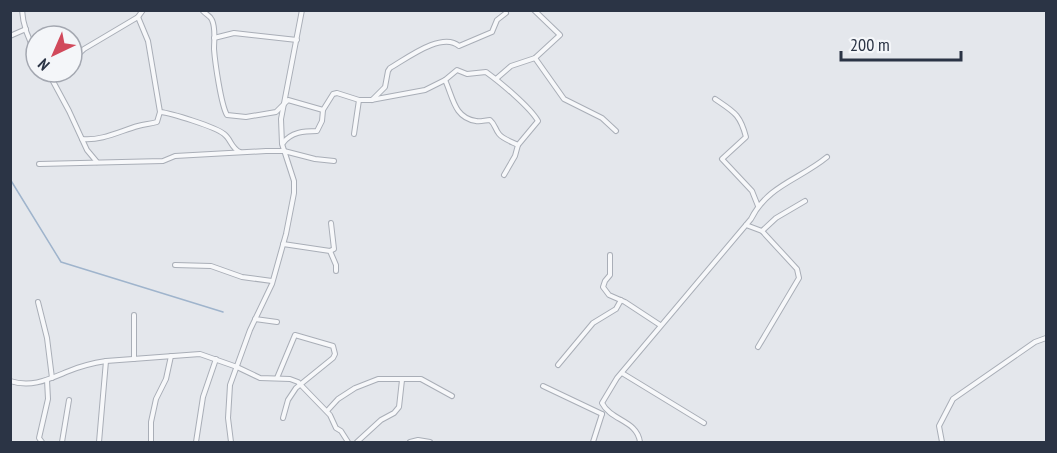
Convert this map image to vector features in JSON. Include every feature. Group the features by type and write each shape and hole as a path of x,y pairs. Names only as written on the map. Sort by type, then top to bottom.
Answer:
{"street":[{"path":"84,49 138,17 143,10"},
{"path":"202,10 211,17 219,84 227,115 246,117 276,112 288,100 323,110"},
{"path":"231,442 228,418 229,388 255,319 273,281 294,193 294,181 282,144 281,119 302,10"},
{"path":"496,79 511,66 535,58 560,35 534,10"},
{"path":"371,100 385,87 390,68 417,50 446,41 459,46 492,32 497,20 506,13"},
{"path":"82,139 121,133 157,122 159,112 148,41 138,17"},
{"path":"10,36 24,30"},
{"path":"214,38 234,33 297,40"},
{"path":"535,58 564,99 602,118 616,131"},
{"path":"282,144 293,134 317,131 322,121 323,110 333,94 337,93 359,100 371,100 424,90 445,80 458,70 467,74 486,72 533,112 538,121 518,145 515,156 504,175"},
{"path":"445,80 454,104 465,118 478,122 490,120 502,136 518,145"},
{"path":"55,84 87,150 97,163"},
{"path":"715,99 739,116 742,122 746,137 722,159 752,190 758,206"},
{"path":"354,134 360,109 359,100"},
{"path":"159,112 173,113 224,134 236,150 243,153"},
{"path":"39,164 163,161 175,156 266,151 284,151 300,156 334,160"},
{"path":"593,442 604,408 602,403 604,399 660,325 746,225 758,206 778,186 813,168 827,157"},
{"path":"762,231 776,218 805,201"},
{"path":"330,251 334,249 331,223"},
{"path":"746,225 762,231 797,269 799,278 758,347"},
{"path":"283,244 330,251"},
{"path":"330,251 336,271"},
{"path":"610,255 610,275 603,287 609,295 660,325"},
{"path":"175,265 211,266 242,277 273,281"},
{"path":"558,365 593,323 615,309 621,300"},
{"path":"38,302 47,338 50,379 39,438 42,442"},
{"path":"134,315 134,359"},
{"path":"255,319 277,322"},
{"path":"277,378 295,335 333,346 335,354 333,358 300,385 288,400 283,418"},
{"path":"942,442 939,426 953,399 1035,342 1047,338"},
{"path":"10,381 22,385 50,379 70,370 106,361 201,354 260,378 290,379 300,385 327,411 336,428 348,442"},
{"path":"151,442 151,422 156,399 166,378 171,356"},
{"path":"196,442 203,397 216,359"},
{"path":"99,442 106,361"},
{"path":"622,373 704,423"},
{"path":"327,411 339,399 378,379 421,379 452,396"},
{"path":"357,442 399,407 402,380"},
{"path":"543,386 602,414"},
{"path":"62,442 69,400"},
{"path":"604,408 633,427 640,442"},
{"path":"410,442 418,440 430,442"}],"waterway":[{"path":"10,179 61,262 223,312"}]}
